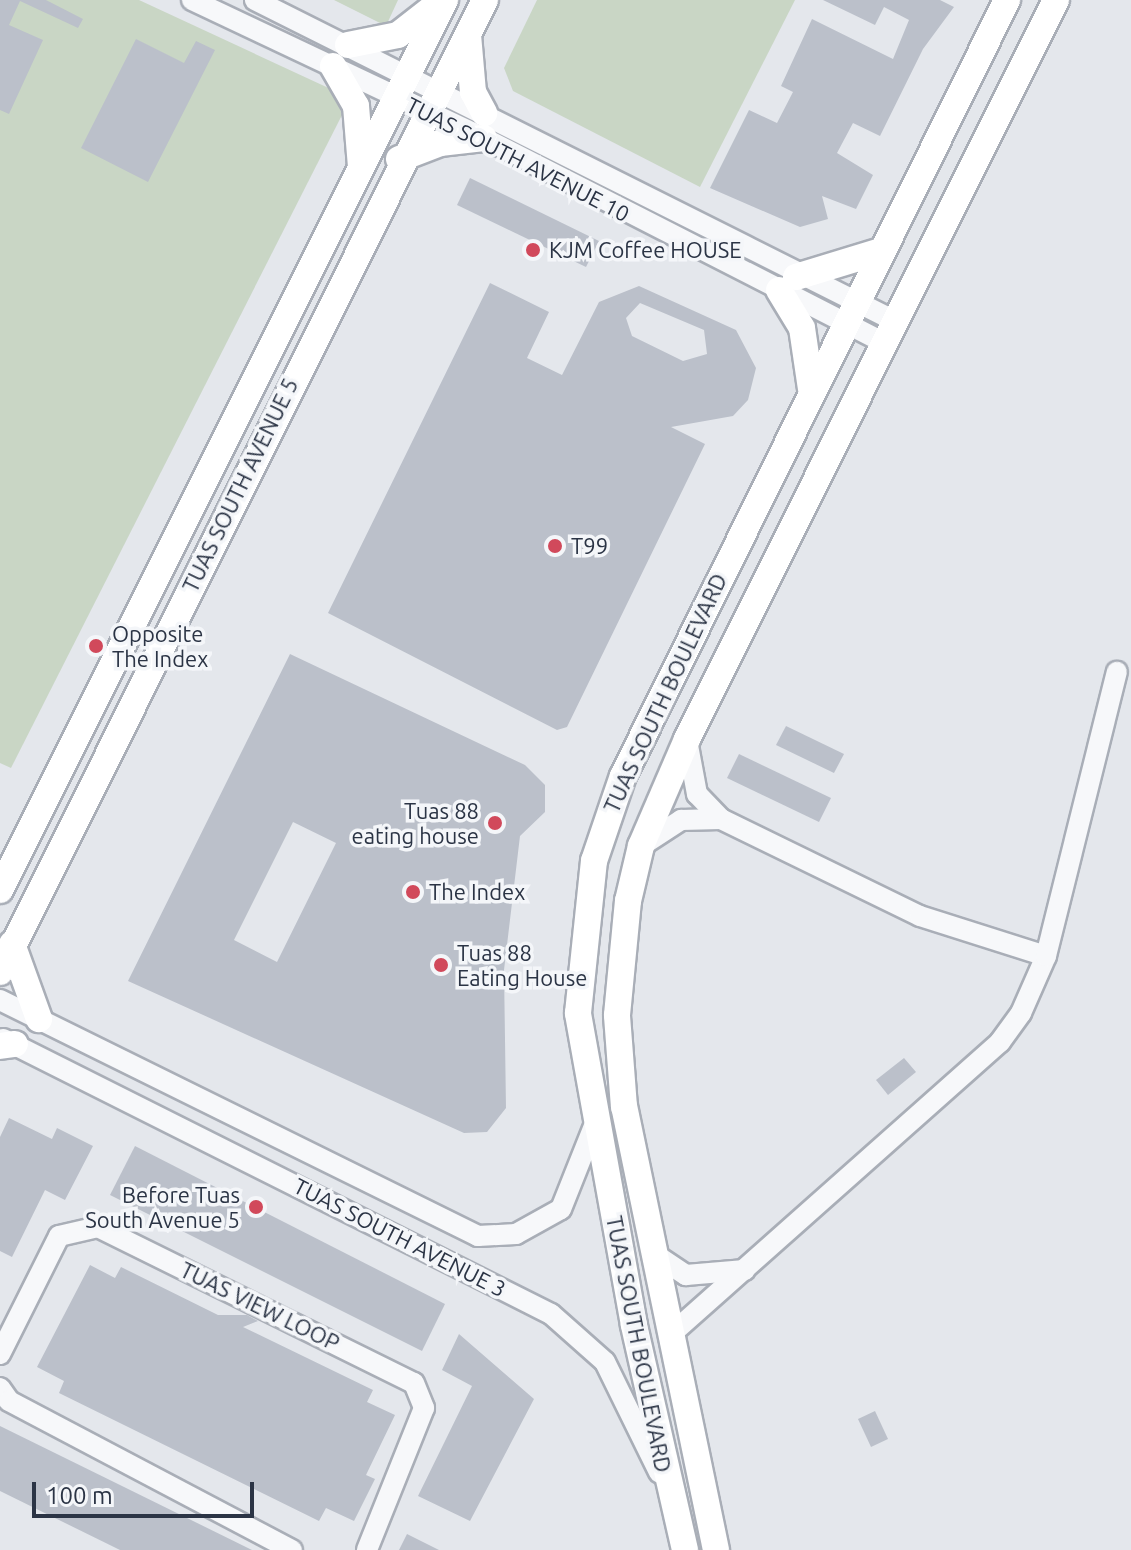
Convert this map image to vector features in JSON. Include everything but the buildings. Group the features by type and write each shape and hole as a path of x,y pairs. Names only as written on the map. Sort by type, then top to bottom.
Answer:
{"main road":[{"path":"361,167 356,106 340,55 398,35 443,0"},
{"name":"TUAS SOUTH AVENUE 5","path":"0,890 403,86 443,0"},
{"name":"TUAS SOUTH AVENUE 5","path":"0,972 399,159 485,0"},
{"name":"TUAS SOUTH BOULEVARD","path":"668,1490 596,1121 578,973 605,820 848,312 1007,0"},
{"name":"TUAS SOUTH BOULEVARD","path":"669,1336 656,1255 624,1107 617,1015 620,951 641,846 687,739 1056,0"},
{"path":"399,159 484,126 473,92 468,31"},
{"path":"811,389 802,328 788,283 881,251"},
{"path":"12,944 39,1019"},
{"path":"669,1336 716,1550"},
{"name":"TUAS SOUTH AVENUE 3","path":"668,1490 685,1550"}],"street":[{"name":"TUAS SOUTH AVENUE 10","path":"192,0 340,55 891,333"},
{"name":"TUAS SOUTH AVENUE 10","path":"255,0 340,55"},
{"path":"669,1336 750,1268 1000,1042 1031,998 1046,956 1117,672"},
{"path":"687,739 693,784 721,819 920,916 1046,956"},
{"path":"641,846 681,820 721,819"},
{"name":"TUAS SOUTH AVENUE 3","path":"0,1000 478,1236 516,1234 561,1209 596,1121"},
{"name":"TUAS SOUTH AVENUE 3","path":"5,1042 551,1314 605,1362 668,1490"},
{"name":"TUAS VIEW LOOP","path":"0,1354 59,1236 98,1227 414,1383 424,1408 367,1550"},
{"path":"656,1255 699,1277 750,1268"},
{"path":"0,1388 9,1401 292,1550"}],"green space":[{"path":"0,0 139,0 335,91 342,115 11,768 0,763"},
{"path":"334,0 398,0 386,26"},
{"path":"537,0 795,0 700,187 513,91 504,68"}],"place":[{"name":"KJM Coffee HOUSE","path":"533,250"},
{"name":"T99","path":"555,546"},
{"name":"Opposite The Index","path":"96,646"},
{"name":"Tuas 88 eating house","path":"495,823"},
{"name":"The Index","path":"413,892"},
{"name":"Tuas 88 Eating House","path":"441,965"},
{"name":"Before Tuas South Avenue 5","path":"256,1207"}]}
